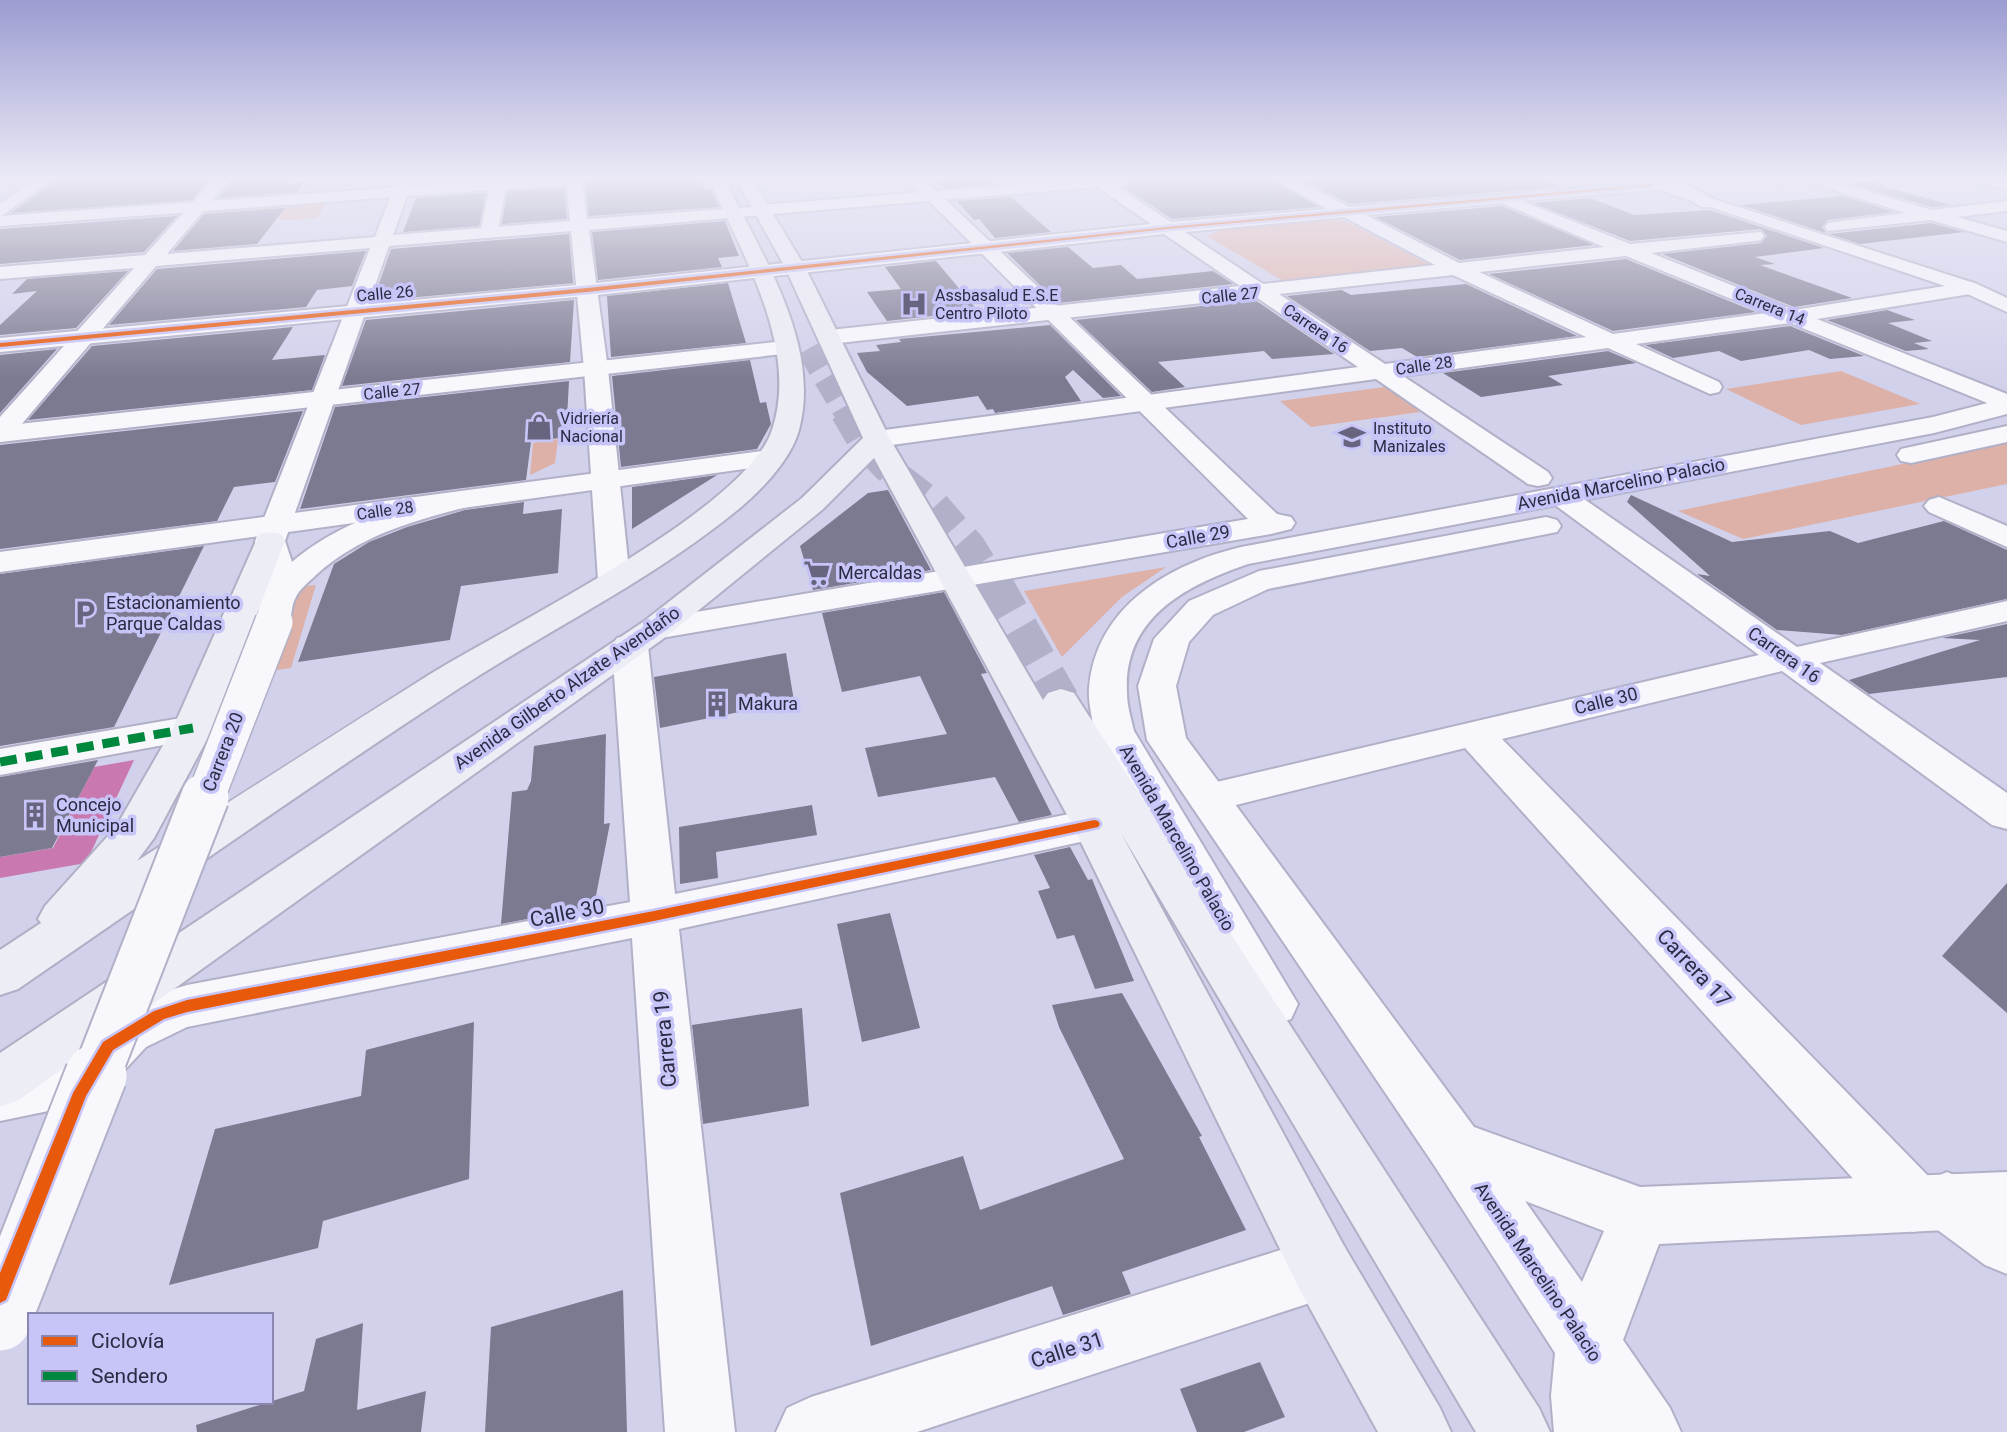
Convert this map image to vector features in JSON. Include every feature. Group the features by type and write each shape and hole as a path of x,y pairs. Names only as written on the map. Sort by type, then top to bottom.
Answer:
{"main road":[{"path":"748,246 808,349"},
{"path":"783,246 830,337 877,439 1094,824 1322,1268 1416,1432"},
{"path":"0,973 448,679 614,580 727,504 770,458 786,431 792,385 763,275"},
{"name":"Avenida Gilberto Alzate Avendaño","path":"0,1083 643,637 812,504 877,439"},
{"path":"0,973 64,918 132,838 193,728 273,533"},
{"name":"Avenida Marcelino Palacio","path":"1062,701 1516,1432"}],"street":[{"path":"0,433 165,246"},
{"path":"0,273 335,246"},
{"path":"273,533 380,246"},
{"path":"582,246 596,369 614,580"},
{"path":"986,246 1144,404 1271,524"},
{"name":"Calle 26","path":"0,345 763,275 795,267 986,246"},
{"name":"Carrera 16","path":"1193,246 1563,497 2007,814"},
{"path":"1412,246 1710,387"},
{"name":"Carrera 14","path":"1620,246 2007,405"},
{"name":"Calle 27","path":"830,337 1262,292 1649,246"},
{"path":"1837,246 1970,288 2007,306"},
{"path":"1886,262 1930,272 2007,283"},
{"name":"Calle 28","path":"877,439 1795,316 1970,288"},
{"name":"Calle 27","path":"0,433 784,348"},
{"name":"Avenida Marcelino Palacio","path":"1742,461 1934,425 2007,405"},
{"name":"Avenida Marcelino Palacio","path":"1522,1432 1114,730 1107,689 1114,651 1139,611 1181,578 1241,556 1563,497 1977,443 2007,434"},
{"name":"Calle 28","path":"0,562 273,533 457,500 770,458"},
{"name":"Calle 29","path":"643,637 1271,524 1563,497 1637,461 1742,461"},
{"name":"Avenida Marcelino Palacio","path":"1563,497 1259,581 1202,607 1171,639 1157,686 1167,740 1454,1146 1646,1432"},
{"path":"277,609 299,570 330,546 368,526 457,500"},
{"path":"1939,506 2007,538"},
{"name":"Carrera 20","path":"0,1320 277,609 279,566 273,533"},
{"name":"Calle 30","path":"1208,798 2007,611"},
{"name":"Carrera 19","path":"643,637 654,916 700,1432"},
{"path":"0,762 193,728"},
{"name":"Carrera 17","path":"1475,734 1930,1202 2007,1243"},
{"name":"Calle 30","path":"80,1093 108,1046 159,1015 187,1006 654,916 1094,824"},
{"path":"0,1096 58,1085 80,1093 0,1294"},
{"path":"1454,1146 1640,1216 1930,1202 2007,1201"},
{"path":"1589,1432 1585,1396 1588,1346 1640,1216"},
{"name":"Calle 31","path":"811,1432 1322,1268"}],"shaded area":[{"path":"1224,246 1393,246 1430,265 1285,282"},
{"path":"1841,371 1920,404 1801,425 1726,389"},
{"path":"1385,387 1420,412 1311,427 1280,401"},
{"path":"558,439 555,463 530,475 533,443"},
{"path":"2007,442 2007,484 1743,539 1678,511"},
{"path":"1166,567 1122,597 1062,657 1024,591"},
{"path":"316,585 291,668 247,674 277,589"},
{"path":"134,760 86,863 0,878 0,857 53,848 94,767"}],"building":[{"path":"0,246 150,246 144,252 0,264"},
{"path":"177,246 235,246 173,251"},
{"path":"429,246 570,246 573,283 373,301 391,249"},
{"path":"594,246 735,246 739,256 718,258 722,267 598,280"},
{"path":"1432,246 1587,246 1460,260"},
{"path":"1736,246 1817,246 1824,248 1755,257 1775,264 1760,265 1852,298 1794,307 1662,254"},
{"path":"1068,247 1093,268 1121,265 1137,279 1213,271 1233,284 1058,303 1007,253"},
{"path":"366,251 352,286 317,290 306,307 109,325 157,269"},
{"path":"1626,259 1756,312 1613,331 1489,274"},
{"path":"936,261 978,311 887,321 867,292 901,289 885,267"},
{"path":"128,271 76,328 0,335 0,325 37,291 12,294 27,279"},
{"path":"728,283 746,343 611,357 607,296"},
{"path":"1466,284 1577,336 1417,357 1402,348 1370,351 1287,296 1342,290 1351,295"},
{"path":"574,300 570,362 342,386 366,320"},
{"path":"1255,300 1334,354 1272,359 1264,351 1158,362 1185,387 1152,392 1076,320"},
{"path":"1887,310 1915,320 1888,323 1932,341 1914,343 1929,349 1906,351 1827,320"},
{"path":"1050,325 1121,396 1103,398 1073,370 1065,377 1081,401 995,413 993,409 987,410 978,396 907,406 867,372 857,353 880,351 876,345 901,342 899,339"},
{"path":"1790,326 1864,356 1830,359 1809,350 1741,361 1719,351 1673,358 1645,345"},
{"path":"293,327 272,360 325,355 312,390 28,420 92,346"},
{"path":"57,349 0,413 0,355"},
{"path":"1608,351 1636,363 1548,376 1563,385 1481,397 1443,373"},
{"path":"750,360 760,403 766,402 771,424 757,449 621,467 612,376"},
{"path":"569,381 566,437 531,442 526,480 300,509 335,407"},
{"path":"303,411 275,482 234,487 217,521 0,549 0,445"},
{"path":"717,475 632,529 632,487"},
{"path":"888,490 931,570 813,590 800,546 868,493"},
{"path":"1631,495 1732,542 1830,531 1858,543 1944,521 2007,550 2007,599 1842,635 1777,630 1697,574 1710,576 1627,502"},
{"path":"524,502 523,514 562,509 558,573 461,586 450,640 298,662 334,564 369,542 407,527 465,510"},
{"name":"Estacionamiento Parque Caldas","path":"204,546 114,727 0,746 0,574"},
{"path":"944,592 987,673 981,674 1052,815 1019,822 995,777 878,797 865,748 947,734 920,676 842,692 822,613"},
{"path":"2007,624 2007,677 1869,694 1849,680 1980,640 1942,638"},
{"path":"786,653 794,701 660,728 654,677"},
{"path":"606,734 604,824 610,823 594,906 501,924 512,792 527,790 531,781 534,746"},
{"name":"Concejo Municipal","path":"98,760 52,848 0,857 0,777"},
{"path":"812,805 817,835 716,852 718,878 680,884 679,827"},
{"path":"1070,847 1088,880 1092,879 1134,981 1095,989 1074,935 1057,939 1038,891 1050,888 1034,855"},
{"path":"2007,883 2007,1013 1942,956"},
{"path":"890,913 920,1028 862,1042 837,924"},
{"path":"1122,993 1202,1136 1199,1137 1246,1230 1122,1272 1131,1294 1063,1315 1052,1286 871,1346 840,1193 963,1156 980,1210 1124,1159 1059,1027 1052,1005"},
{"path":"802,1008 809,1106 703,1124 692,1025"},
{"path":"474,1022 469,1179 323,1221 318,1248 169,1285 215,1129 361,1096 366,1050"},
{"path":"623,1290 627,1432 485,1432 491,1327"},
{"path":"363,1323 357,1410 426,1391 421,1432 197,1432 196,1425 263,1404 273,1404 273,1401 304,1391 316,1339"},
{"path":"1260,1362 1285,1417 1244,1432 1197,1432 1180,1389"}],"tunnel":[{"path":"808,349 846,414"},
{"path":"845,412 863,443 887,468 935,505 971,546 993,582"},
{"path":"992,580 1061,701"}],"marked path":[{"path":"0,762 193,728"}],"cycle path":[{"path":"0,345 587,290 1000,246"},
{"path":"0,1294 80,1093 108,1046 159,1015 187,1006 654,916 1094,824"}],"place":[{"name":"Assbasalud E.S.E Centro Piloto","path":"914,304"},
{"name":"Vidriería Nacional","path":"539,427"},
{"name":"Instituto Manizales","path":"1352,437"},
{"name":"Mercaldas","path":"817,573"},
{"name":"Estacionamiento Parque Caldas","path":"85,613"},
{"name":"Makura","path":"717,704"},
{"name":"Concejo Municipal","path":"35,815"}]}
